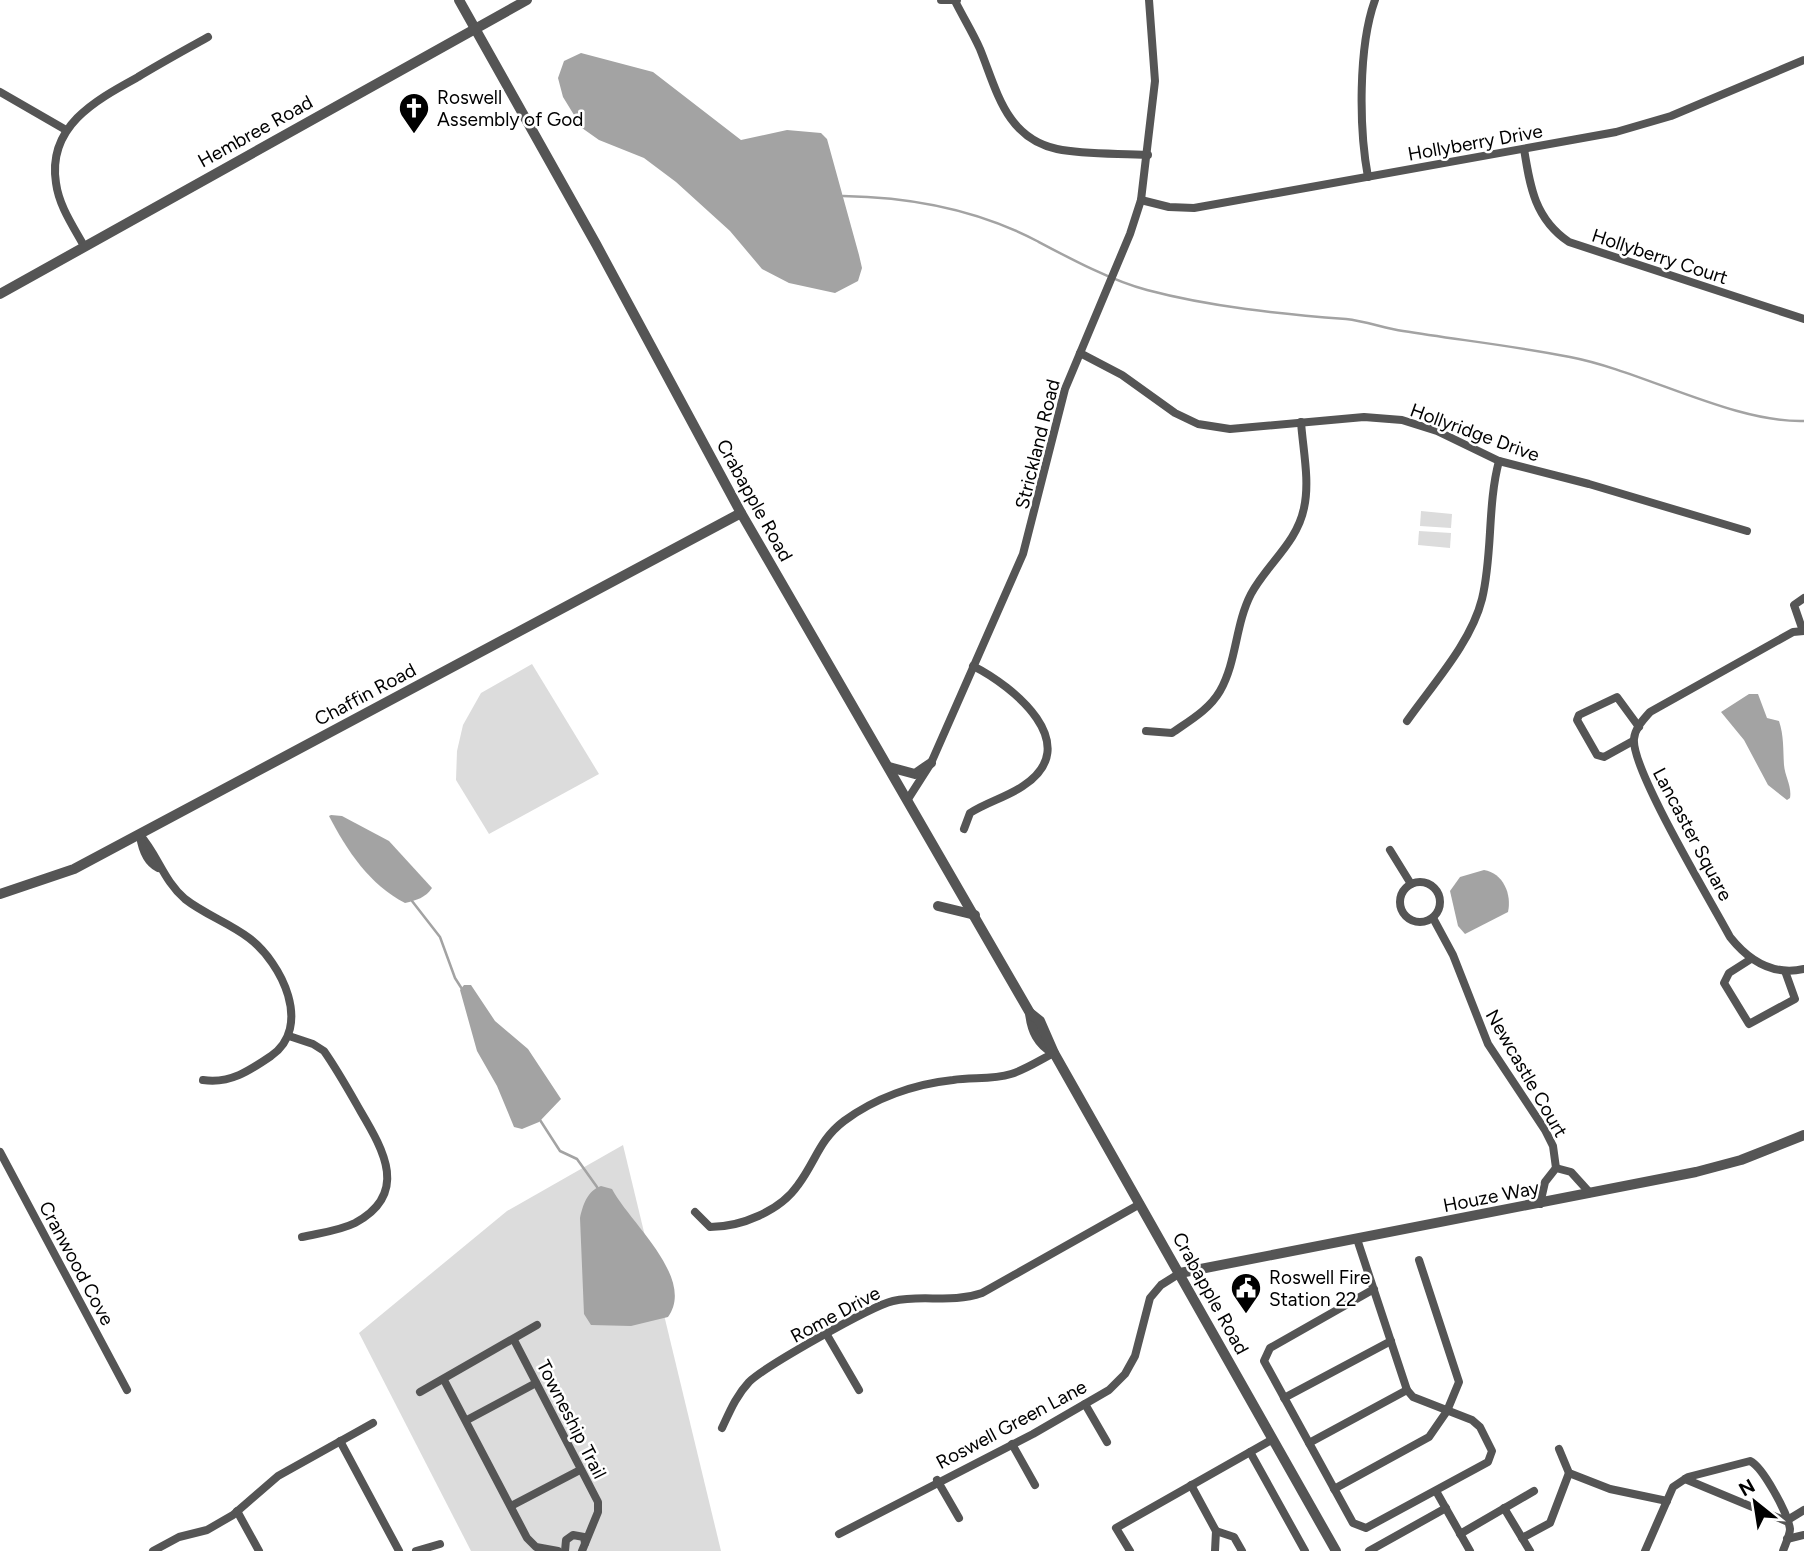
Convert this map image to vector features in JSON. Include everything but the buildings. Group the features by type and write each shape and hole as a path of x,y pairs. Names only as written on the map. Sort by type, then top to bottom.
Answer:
{"street":[{"name":"Crabapple Road","path":"459,0 596,244 741,513 1030,1013 1031,1026 1042,1046 1054,1053 1336,1551"},
{"name":"Hembree Road","path":"0,294 527,0"},
{"path":"941,0 956,1 979,47 1001,106 1022,133 1040,144 1059,149 1148,155"},
{"name":"Strickland Road","path":"908,799 930,764 1023,554 1036,512 1056,415 1130,234 1141,200 1156,81 1149,0"},
{"path":"1368,177 1361,141 1360,112 1370,17 1375,0"},
{"path":"84,246 62,206 56,184 56,155 66,130 92,102 208,37"},
{"name":"Hollyberry Drive","path":"1141,200 1169,207 1194,208 1524,149 1642,125 1804,60"},
{"path":"0,92 66,130"},
{"name":"Hollyberry Court","path":"1524,149 1536,206 1550,227 1569,242 1804,319"},
{"name":"Hollyridge Drive","path":"1080,352 1122,375 1175,413 1198,424 1230,429 1363,417 1402,420 1437,431 1499,461 1589,484 1747,531"},
{"path":"1146,731 1172,733 1198,715 1219,692 1229,672 1250,597 1288,545 1304,509 1306,491 1301,422"},
{"path":"1407,721 1467,635 1479,610 1485,583 1490,501 1499,461"},
{"name":"Chaffin Road","path":"0,894 74,869 741,513"},
{"path":"720,524 740,527 753,534"},
{"path":"1639,727 1617,697 1579,715 1577,720 1597,755 1604,757 1633,741 1650,712 1730,665 1793,632 1804,631 1794,606 1804,598"},
{"path":"964,829 970,813 1024,785 1039,772 1046,760 1049,742 1040,720 1004,683 973,666"},
{"name":"Lancaster Square","path":"1633,741 1637,760 1653,794 1730,937 1751,959 1777,971 1804,969"},
{"path":"889,767 915,774 930,764"},
{"path":"139,834 142,850 152,865 158,868 187,900 235,928 261,948 292,1008 292,1028 289,1036 272,1055 223,1083 203,1080"},
{"path":"1390,850 1411,884 1400,900 1404,913 1414,921 1433,918"},
{"name":"Newcastle Court","path":"1411,884 1424,882 1439,894 1440,906 1433,918 1453,955 1488,1044 1553,1146 1556,1168 1545,1182 1541,1204"},
{"path":"938,906 975,915"},
{"path":"1751,959 1728,973 1724,982 1749,1024 1795,999 1785,971"},
{"path":"289,1036 313,1044 324,1051 383,1149 388,1169 388,1187 370,1212 354,1223 302,1237"},
{"path":"695,1212 710,1227 731,1227 752,1219 793,1191 825,1137 874,1103 902,1090 952,1080 1013,1074 1054,1053"},
{"name":"Houze Way","path":"1180,1273 1541,1204 1741,1160 1804,1135"},
{"name":"Cranwood Cove","path":"0,1152 127,1390"},
{"name":"Newcastle Court","path":"1556,1168 1571,1172 1590,1193"},
{"name":"Rome Drive","path":"722,1428 736,1398 751,1380 827,1335 889,1302 909,1298 960,1300 982,1293 1140,1204"},
{"path":"1357,1239 1374,1289 1407,1390 1413,1397 1480,1427 1491,1446 1491,1458 1488,1462 1366,1528 1353,1523 1264,1362 1266,1352 1374,1289"},
{"path":"1334,1489 1429,1437 1447,1411 1459,1382 1419,1260"},
{"name":"Roswell Green Lane","path":"839,1534 1110,1390 1125,1374 1141,1340 1150,1298 1161,1284 1180,1273"},
{"path":"420,1392 537,1325"},
{"path":"827,1335 859,1390"},
{"name":"Towneship Trail","path":"514,1340 598,1502 598,1512 583,1547"},
{"path":"1284,1398 1391,1341"},
{"path":"444,1380 527,1538 536,1547 558,1551"},
{"path":"467,1420 536,1383"},
{"path":"1310,1444 1407,1390"},
{"path":"1085,1404 1107,1442"},
{"path":"153,1551 179,1537 207,1530 237,1511 278,1476 373,1423"},
{"path":"1130,1551 1116,1528 1273,1439"},
{"path":"340,1441 399,1551"},
{"path":"1012,1444 1035,1485"},
{"path":"1522,1538 1550,1522 1569,1474 1559,1449"},
{"path":"1250,1452 1306,1551"},
{"path":"1645,1551 1673,1488 1685,1479 1750,1461 1758,1464 1790,1530 1783,1551"},
{"path":"511,1506 580,1470"},
{"path":"1569,1474 1610,1489 1667,1501"},
{"path":"1685,1479 1786,1521"},
{"path":"937,1480 958,1518"},
{"path":"1191,1485 1216,1531 1215,1551"},
{"path":"1436,1491 1470,1551"},
{"path":"1460,1534 1534,1491"},
{"path":"1369,1551 1446,1508"},
{"path":"1504,1508 1530,1551"},
{"path":"1786,1521 1804,1510"},
{"path":"237,1511 259,1551"},
{"path":"1216,1531 1234,1537 1242,1551"},
{"path":"565,1551 564,1542 573,1535 581,1535 583,1547"},
{"path":"1787,1539 1804,1535"},
{"path":"416,1551 440,1544"}],"shaded area":[{"path":"581,53 653,72 741,140 787,130 821,133 827,139 859,255 862,268 858,281 835,293 789,283 762,269 730,231 676,182 644,158 599,140 582,128 563,97 558,78 564,61"},
{"path":"1421,511 1452,514 1451,528 1420,526"},
{"path":"1419,531 1451,533 1450,548 1418,545"},
{"path":"532,664 599,774 489,834 456,780 457,751 463,725 481,693"},
{"path":"1749,694 1758,694 1767,718 1779,721 1790,789 1790,798 1787,800 1768,785 1744,740 1721,712"},
{"path":"329,816 342,816 389,841 432,888 420,898 405,903 392,896 361,866 336,829"},
{"path":"1484,870 1496,875 1505,885 1509,898 1508,912 1465,934 1458,926 1450,891 1460,877"},
{"path":"464,985 471,985 495,1021 528,1049 561,1099 539,1122 522,1129 514,1127 497,1086 477,1051 460,990"},
{"path":"623,1145 721,1551 471,1551 359,1333 507,1211"},
{"path":"601,1186 612,1189 667,1268 674,1285 674,1302 668,1317 631,1326 591,1325 584,1314 580,1218 589,1195"}],"waterway":[{"path":"843,196 893,199 967,213 1014,230 1120,281 1171,296 1246,309 1353,320 1403,331 1570,357 1627,373 1748,414 1804,421"},
{"path":"412,901 440,937 455,978 462,989"},
{"path":"540,1120 560,1151 577,1159 597,1187"}],"place":[{"name":"Roswell Assembly of God","path":"414,135"},
{"name":"Roswell Fire Station 22","path":"1246,1315"}]}
